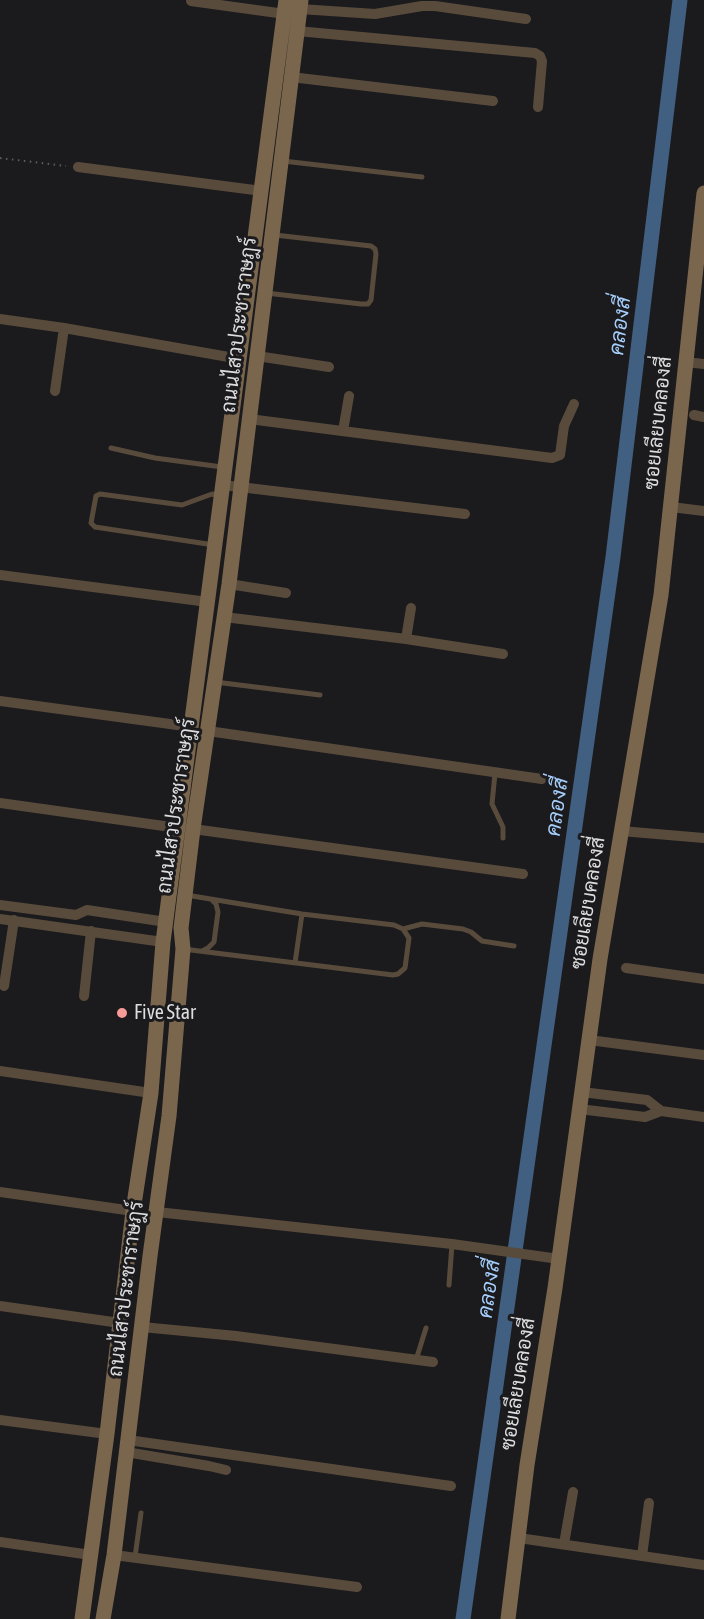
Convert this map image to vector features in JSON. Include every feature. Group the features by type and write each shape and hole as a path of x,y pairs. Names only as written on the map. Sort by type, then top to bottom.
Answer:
{"main road":[{"name":"ถนนไสวประชาราษฎร์","path":"82,1619 107,1434 133,1211 151,1093 163,942 185,829 208,731 229,585 297,31 293,6"},
{"name":"ถนนไสวประชาราษฎร์","path":"103,1619 114,1554 169,1116 183,949 181,928 185,895 185,829 192,727 262,191 293,6"},
{"name":"ซอยเลียบคลองสี่","path":"508,1619 527,1466 559,1259 600,958 662,595 703,200"}],"street":[{"path":"191,1 293,6 375,14 435,6 526,19"},
{"path":"297,31 535,53 542,61 538,107"},
{"path":"291,77 493,101"},
{"path":"78,167 262,191"},
{"path":"0,319 240,359"},
{"path":"55,391 64,328"},
{"path":"257,356 329,368"},
{"path":"685,362 704,364"},
{"path":"343,431 349,396"},
{"path":"249,419 552,458 560,455 564,426 574,404"},
{"path":"223,491 240,487 465,514"},
{"path":"670,507 704,511"},
{"path":"0,575 208,602"},
{"path":"229,585 286,593"},
{"path":"406,639 411,608"},
{"path":"224,617 406,639 504,654"},
{"path":"0,701 192,727"},
{"path":"208,731 542,779"},
{"path":"0,803 523,874"},
{"path":"621,831 704,838"},
{"path":"0,905 76,915 87,910 166,922"},
{"path":"74,929 76,915"},
{"path":"0,918 163,942"},
{"path":"4,986 14,920"},
{"path":"84,996 92,931"},
{"path":"626,968 704,979"},
{"path":"589,1040 704,1055"},
{"path":"0,1071 151,1093"},
{"path":"582,1092 647,1100 661,1111"},
{"path":"579,1109 645,1117 661,1111 704,1117"},
{"path":"0,1191 133,1211"},
{"path":"157,1212 488,1248 559,1259"},
{"path":"0,1306 120,1323"},
{"path":"142,1327 236,1336 433,1362"},
{"path":"0,1420 107,1434"},
{"path":"127,1446 226,1470"},
{"path":"127,1446 451,1486"},
{"path":"564,1544 573,1492"},
{"path":"642,1556 649,1503"},
{"path":"519,1538 704,1565"},
{"path":"0,1542 91,1555"},
{"path":"114,1554 357,1587"}],"lane":[{"path":"281,160 422,177"},
{"path":"264,293 361,304 368,304 371,300 376,254 375,249 371,246 272,235"},
{"path":"111,448 155,458 226,467"},
{"path":"216,545 95,527 91,523 96,496 100,494 182,505 223,491"},
{"path":"214,682 320,695"},
{"path":"495,773 492,804 503,827 503,838"},
{"path":"183,949 389,975 398,974 405,968 409,938 403,929 394,925 302,914 185,895"},
{"path":"201,951 214,942 218,912 216,904 211,899"},
{"path":"296,963 302,914"},
{"path":"403,929 422,924 463,929 482,941 514,946"},
{"path":"449,1286 452,1244"},
{"path":"416,1360 426,1328"},
{"path":"135,1557 141,1513"}],"path":[{"path":"0,158 78,167"}],"waterway":[{"name":"คลองสี่","path":"463,1619 613,557 680,0"}],"place":[{"name":"Five Star","path":"122,1013"}]}
